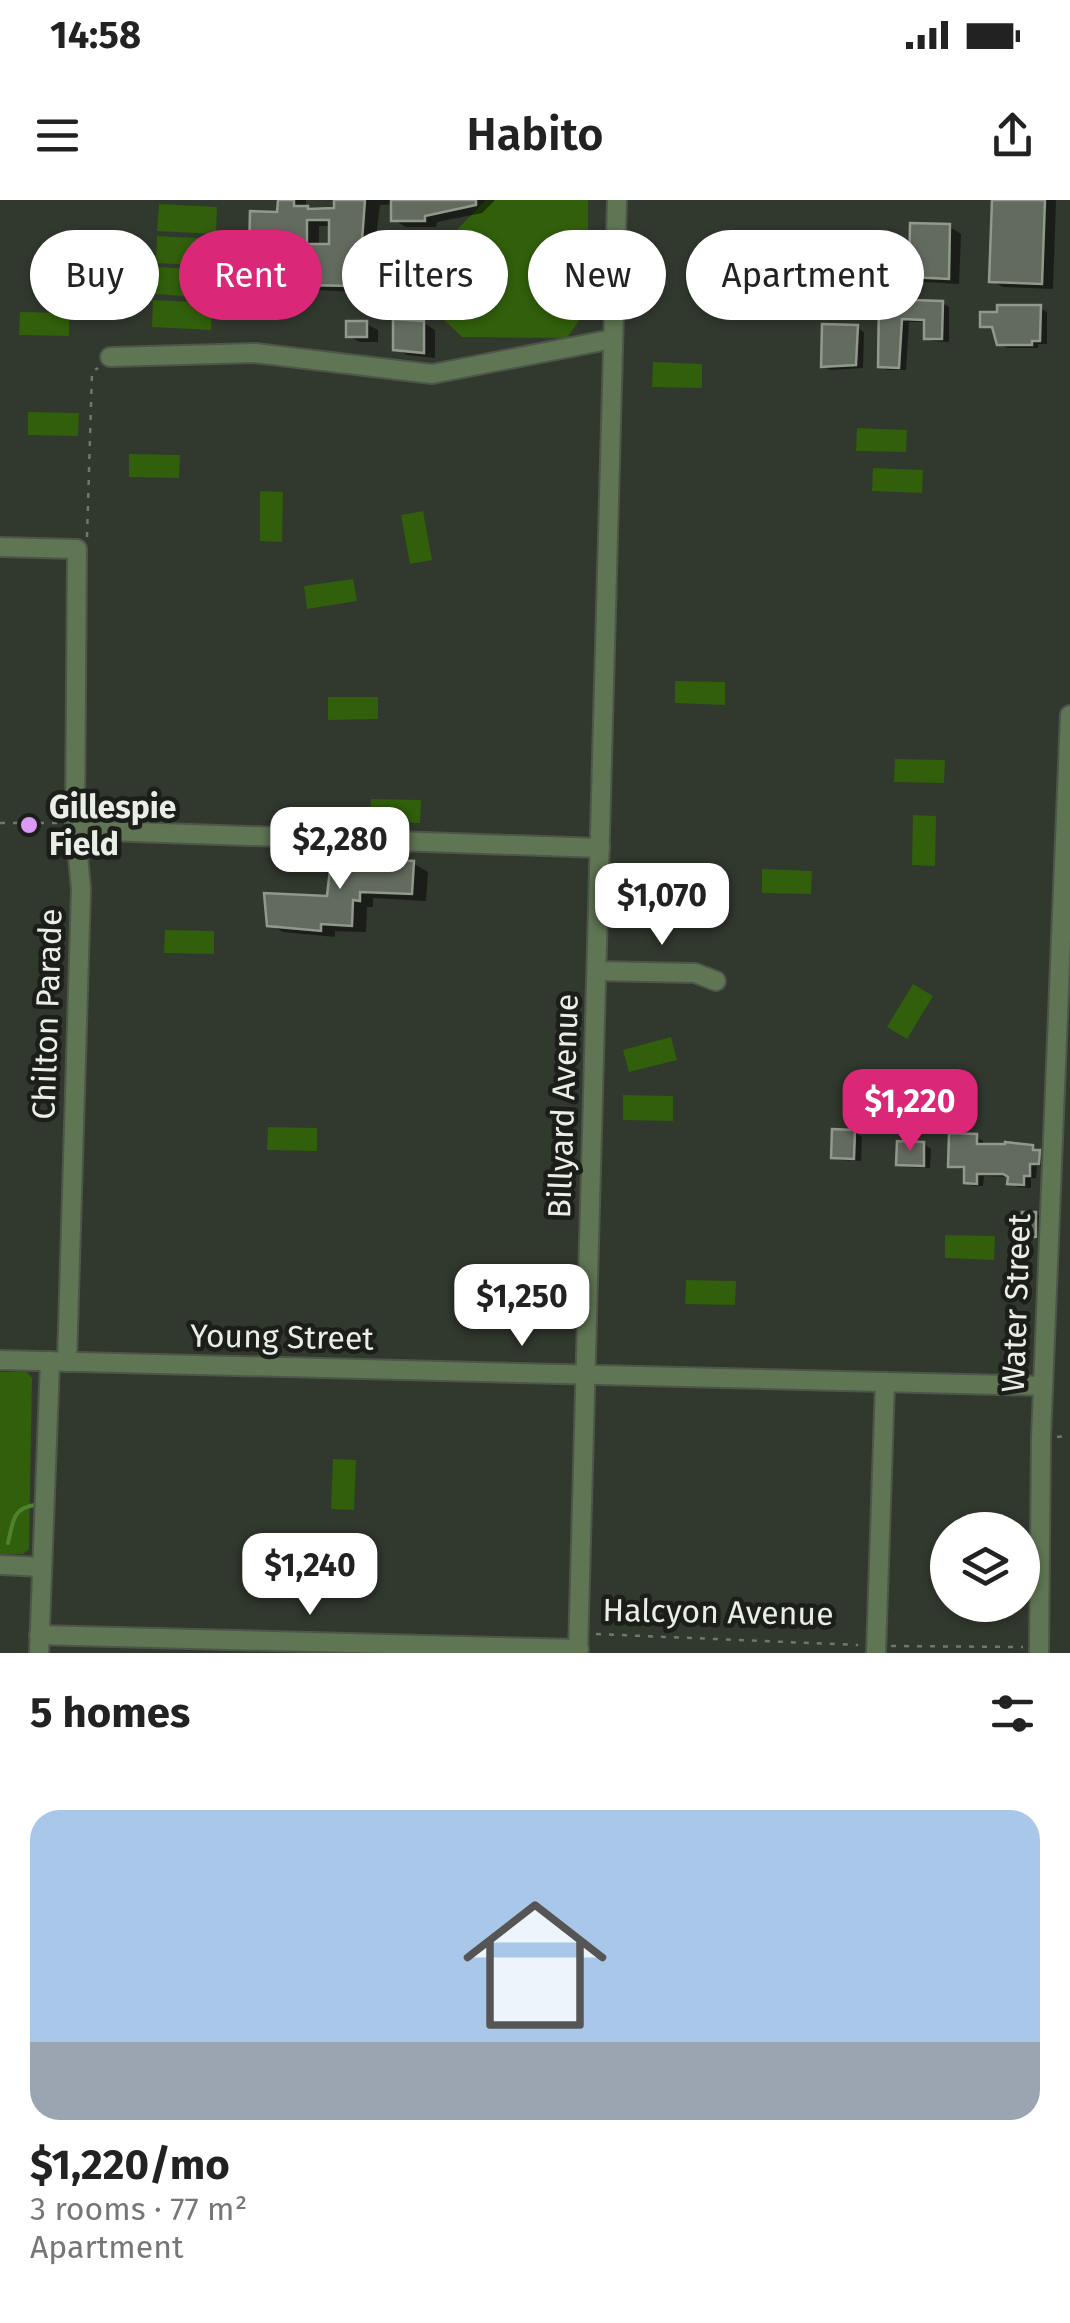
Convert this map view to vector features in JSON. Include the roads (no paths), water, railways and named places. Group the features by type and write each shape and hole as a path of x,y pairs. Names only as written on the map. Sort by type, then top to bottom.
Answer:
{"street":[{"name":"Billyard Avenue","path":"578,1651 617,200"},
{"path":"110,357 255,353 432,374 614,339"},
{"name":"Chilton Parade","path":"0,546 77,549 75,827 82,889 39,1644"},
{"name":"Water Street","path":"1039,1650 1043,1386 1070,715"},
{"path":"75,827 600,848"},
{"path":"597,971 695,973 716,982"},
{"name":"Young Street","path":"0,1360 1043,1386"},
{"path":"876,1649 884,1382"},
{"path":"0,1565 42,1567"},
{"name":"Halcyon Avenue","path":"39,1644 578,1651"}],"waterway":[{"path":"8,1543 18,1513 35,1505"}],"place":[{"name":"Gillespie Field","path":"29,825"}]}
